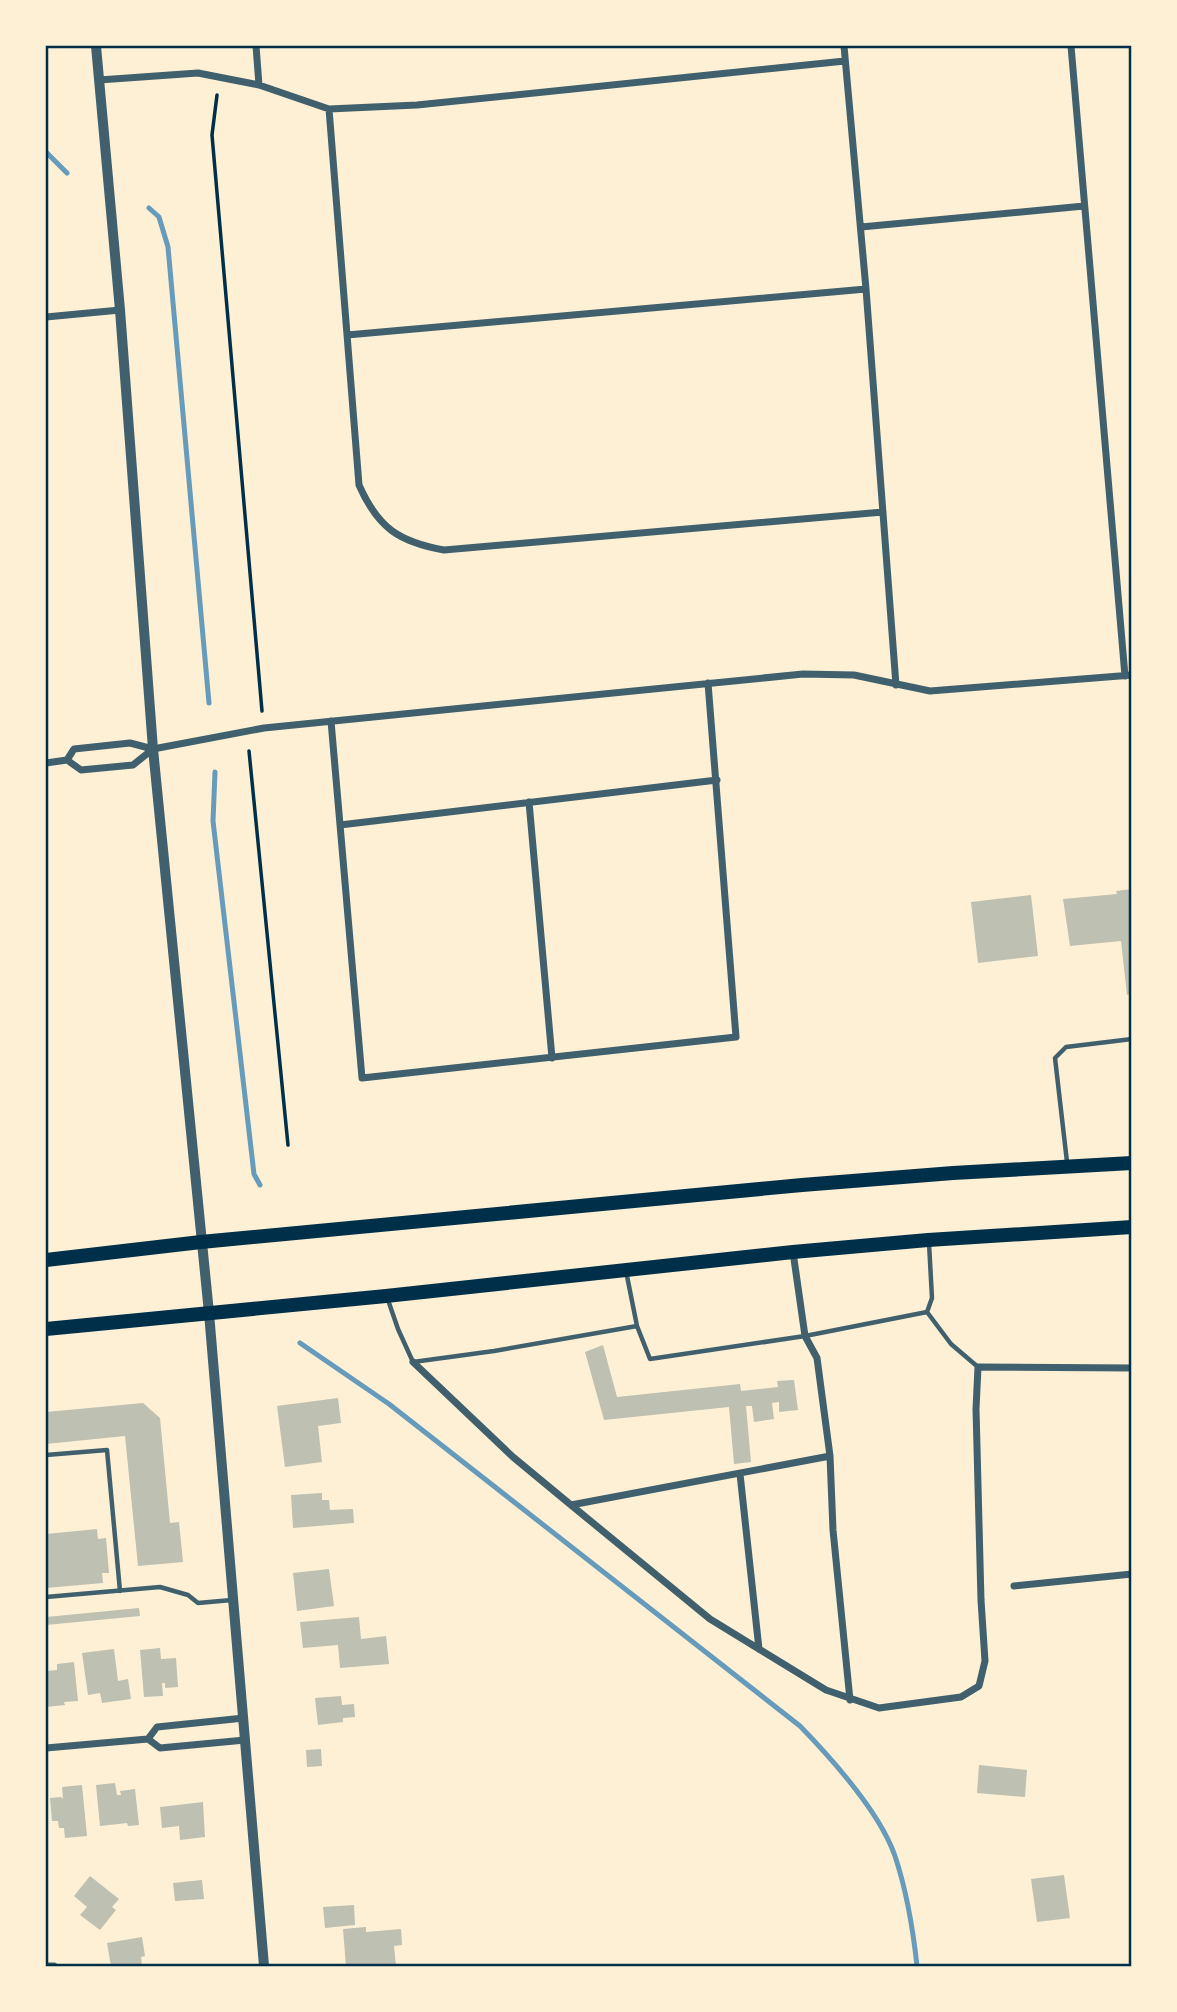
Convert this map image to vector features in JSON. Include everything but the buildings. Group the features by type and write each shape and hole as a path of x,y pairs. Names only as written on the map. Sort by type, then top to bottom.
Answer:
{"main road":[{"path":"46,1259 802,1185 1132,1163"},
{"path":"46,1329 793,1252 1132,1227"}],"street":[{"path":"96,46 120,310 153,749 209,1314 264,1966"},
{"path":"256,46 259,85"},
{"path":"844,46 861,227 896,685"},
{"path":"66,760 74,749 130,743 153,749 264,728 803,674 854,675 930,691 1128,675 1071,46"},
{"path":"99,80 198,74 259,85 329,109 416,105 845,61"},
{"path":"329,109 359,485 370,510 386,527 414,545 444,550 883,512"},
{"path":"861,227 1084,206"},
{"path":"347,335 866,289"},
{"path":"46,317 120,310"},
{"path":"331,721 362,1078 736,1037 708,683"},
{"path":"46,762 66,760 81,770 133,765 153,749"},
{"path":"340,825 717,780"},
{"path":"529,802 552,1058"},
{"path":"793,1252 805,1336 817,1358 830,1457 833,1530 850,1700"},
{"path":"413,1362 513,1457 710,1619 826,1690 879,1708 961,1697 979,1686 985,1661 980,1586 976,1409 978,1367 1132,1368"},
{"path":"571,1505 830,1457"},
{"path":"740,1474 759,1649"},
{"path":"1014,1586 1132,1574"},
{"path":"46,1748 148,1738 158,1727 244,1718"},
{"path":"148,1738 160,1748 246,1741"},
{"path":"49,1966 54,1966"}],"lane":[{"path":"1067,1167 1055,1058 1066,1047 1132,1039"},
{"path":"927,1312 932,1298 928,1240"},
{"path":"626,1270 637,1326 650,1359 805,1336 927,1312"},
{"path":"386,1296 397,1329 413,1362 494,1352 637,1326"},
{"path":"927,1312 951,1344 978,1367"},
{"path":"46,1455 107,1450 120,1591"},
{"path":"46,1597 160,1587 188,1595 198,1603 233,1600"}],"path":[{"path":"217,95 212,135 262,711"},
{"path":"249,751 288,1145"}],"waterway":[{"path":"46,152 67,173"},
{"path":"149,208 159,217 168,247 209,703"},
{"path":"215,772 213,821 254,1174 260,1185"},
{"path":"300,1343 389,1404 800,1726 867,1804 888,1839 906,1897 917,1966"}]}
